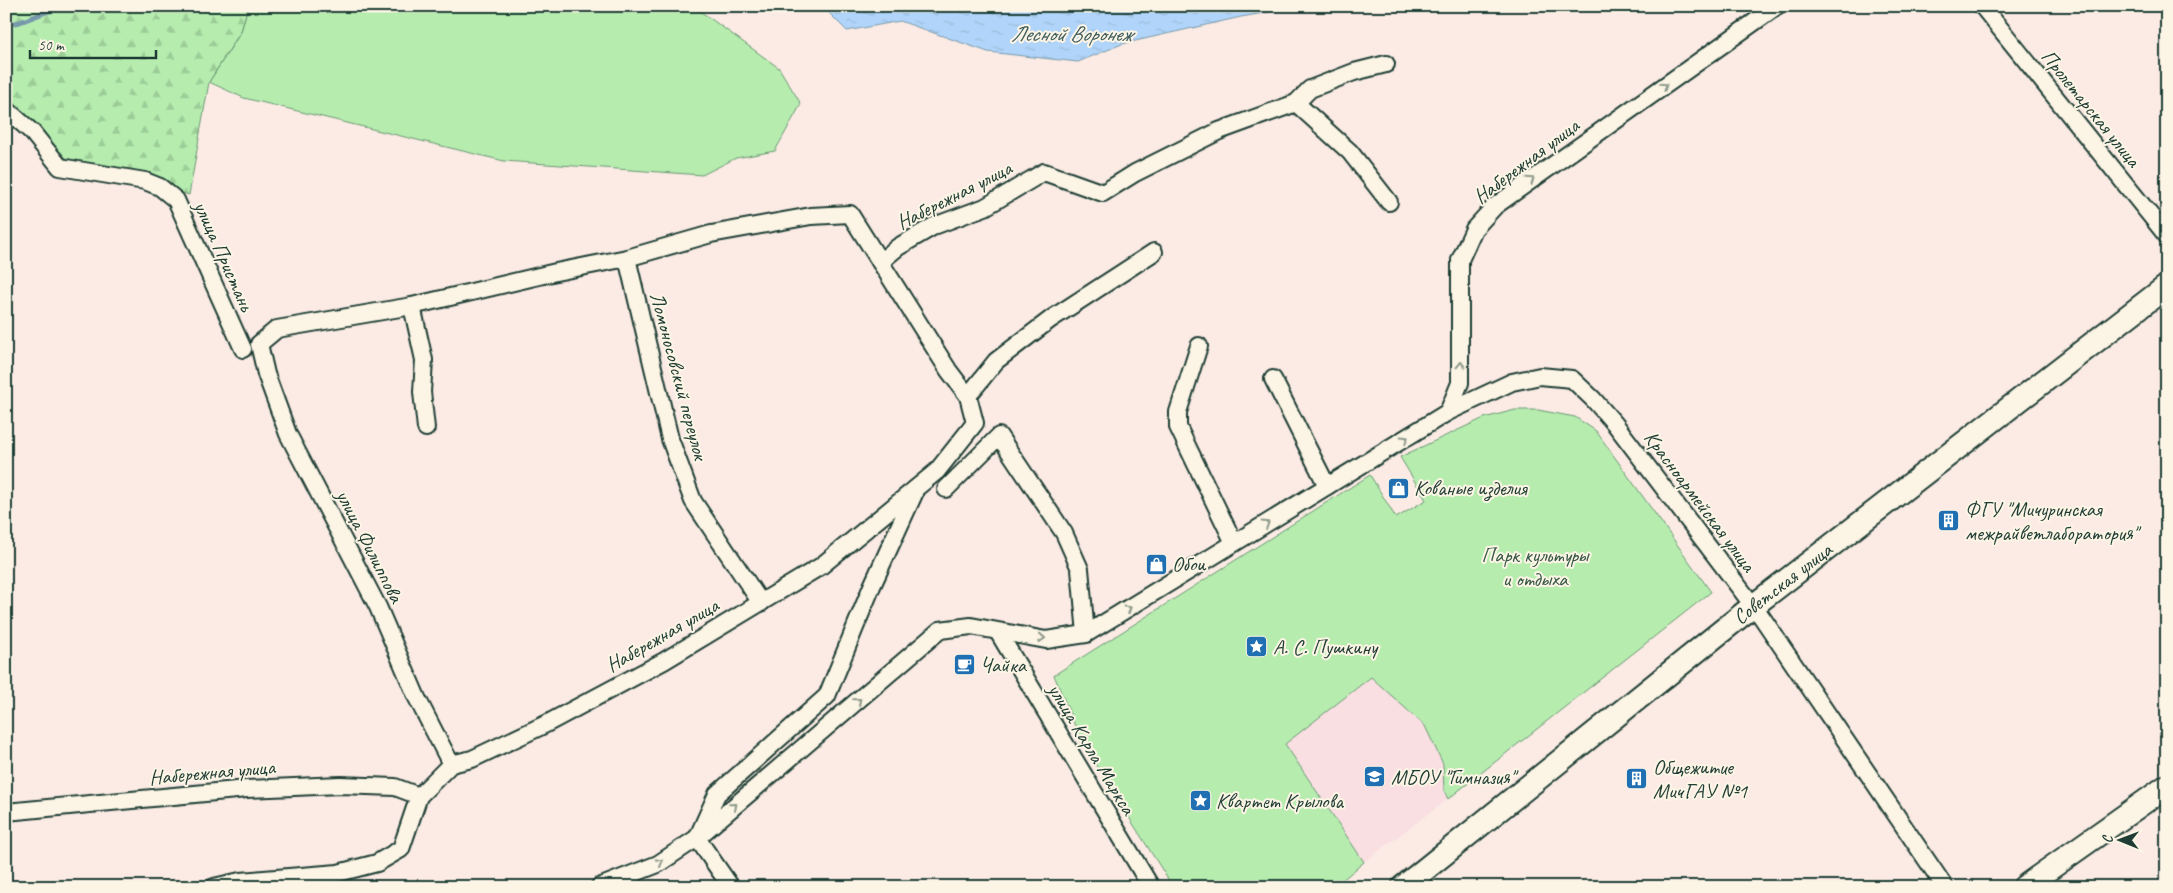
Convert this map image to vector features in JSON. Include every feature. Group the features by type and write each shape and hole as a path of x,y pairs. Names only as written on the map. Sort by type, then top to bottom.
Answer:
{"main road":[{"name":"Советская улица","path":"1403,887 1753,606 2167,286"},
{"path":"2024,887 2167,786"}],"street":[{"name":"Набережная улица","path":"1448,412 1460,383 1460,260 1474,229 1495,206 1777,6"},
{"name":"Пролетарская улица","path":"1982,6 2167,236"},
{"name":"Набережная улица","path":"880,262 898,247 934,226 985,208 1044,172 1103,193 1135,173 1219,131 1296,103 1310,89 1354,72 1386,64"},
{"path":"1296,103 1350,152 1389,202"},
{"name":"улица Пристань","path":"6,109 32,132 60,167 145,181 160,187 176,200 251,346"},
{"name":"Набережная улица","path":"214,887 240,881 338,873 377,863 401,849 419,796 451,764 472,759 546,724 664,661 821,566 937,471 975,424 968,396 949,371 850,214 811,216 711,234 627,258"},
{"path":"968,396 996,361 1051,319 1154,252"},
{"path":"251,346 277,329 412,306 556,272 627,258"},
{"name":"Ломоносовский переулок","path":"627,258 670,439 693,501 761,603"},
{"path":"412,306 424,360 422,392 426,428"},
{"name":"улица Филиппова","path":"251,346 266,374 288,434 378,607 417,698 451,764"},
{"path":"1199,346 1178,412 1178,427 1234,543"},
{"name":"Красноармейская улица","path":"1448,412 1512,382 1540,376 1572,380 1615,424 1753,606 1945,887"},
{"path":"1273,379 1327,486"},
{"path":"599,887 658,864 697,838 940,630 971,626 1046,640 1086,634 1448,412"},
{"path":"946,489 999,436 1064,533 1080,569 1086,634"},
{"name":"Набережная улица","path":"697,838 717,794 827,696 872,586 916,490"},
{"name":"улица Карла Маркса","path":"998,632 1151,887"},
{"name":"Набережная улица","path":"6,812 247,789 340,785 395,787 419,796"},
{"path":"697,838 731,887"}],"shaded area":[{"name":"МБОУ \"Гимназия\"","path":"1371,677 1425,726 1443,764 1444,790 1448,799 1364,862 1285,744"}],"green space":[{"path":"6,6 248,6 241,31 209,82 189,195 66,158 6,95"},
{"path":"248,6 693,6 779,68 801,104 775,151 736,158 702,175 504,161 244,98 209,82 241,32"},
{"name":"Парк культуры и отдыха","path":"1515,410 1538,410 1575,417 1596,431 1711,592 1448,799 1444,790 1443,764 1425,726 1371,677 1285,744 1364,862 1334,887 1173,887 1082,743 1054,675 1370,475 1396,518 1426,500 1400,457 1484,418"}],"water":[{"name":"Лесной Воронеж","path":"822,6 1305,6 1241,17 1122,44 1078,62 988,52 900,21 847,31"}],"waterway":[{"path":"6,25 20,22 62,6"}],"place":[{"name":"Кованые изделия","path":"1398,488"},
{"name":"ФГУ \"Мичуринская межрайветлаборатория\"","path":"1949,521"},
{"name":"Обои","path":"1156,564"},
{"name":"А. С. Пушкину","path":"1257,647"},
{"name":"Чайка","path":"964,665"},
{"name":"МБОУ \"Гимназия\"","path":"1375,777"},
{"name":"Общежитие МичГАУ №1","path":"1637,779"},
{"name":"Квартет Крылова","path":"1200,801"}]}
